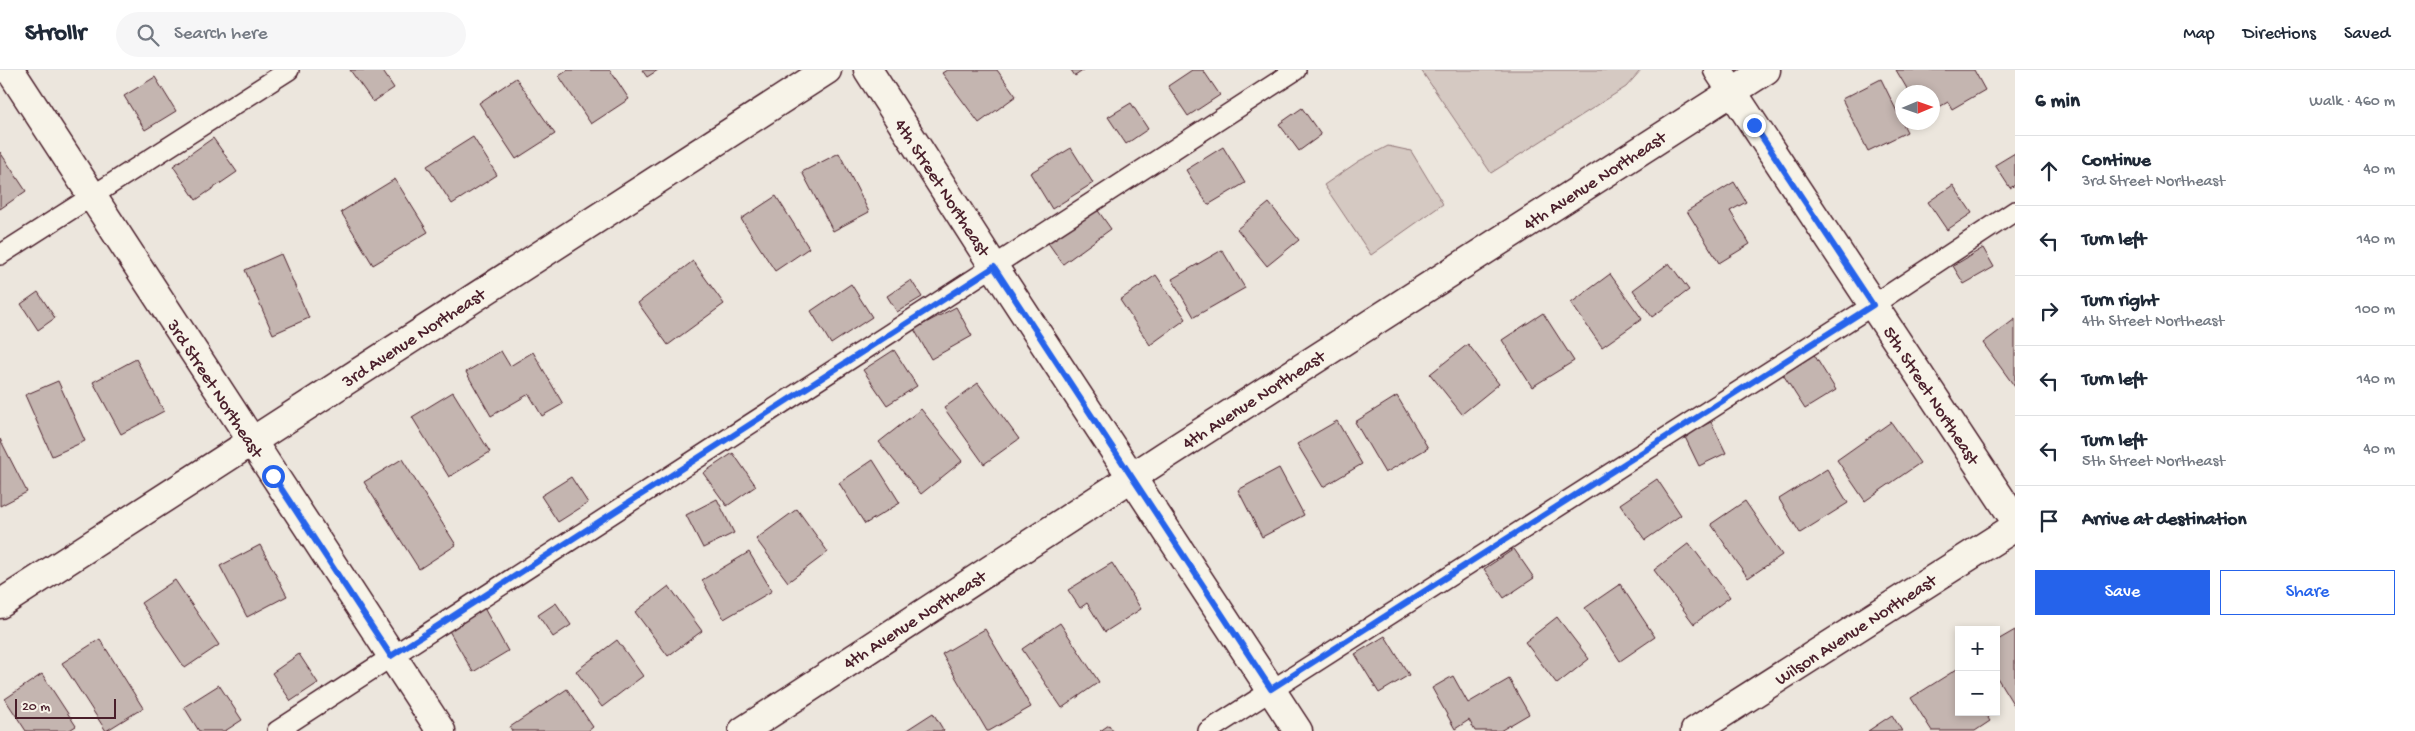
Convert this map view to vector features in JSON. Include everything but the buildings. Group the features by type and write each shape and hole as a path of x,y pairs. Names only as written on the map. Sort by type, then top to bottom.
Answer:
{"street":[{"name":"3rd Street Northeast","path":"10,70 441,731"},
{"name":"3rd Avenue Northeast","path":"0,604 827,70"},
{"name":"4th Street Northeast","path":"868,70 994,267 1298,731"},
{"name":"4th Avenue Northeast","path":"743,731 1132,476 1725,81 1766,70"},
{"name":"5th Street Northeast","path":"1725,81 2015,520"},
{"name":"Wilson Avenue Northeast","path":"1695,731 2015,527"}],"lane":[{"path":"0,256 92,195 289,70"},
{"path":"277,731 1296,70"},
{"path":"1208,731 1873,305 2015,211"}],"shaded area":[{"path":"1421,70 1641,70 1626,87 1491,173"},
{"path":"1388,146 1411,151 1443,204 1371,255 1324,185 1359,161"}],"route":[{"path":"273,476 391,656 994,267 1271,689 1873,305 1754,125"}]}
